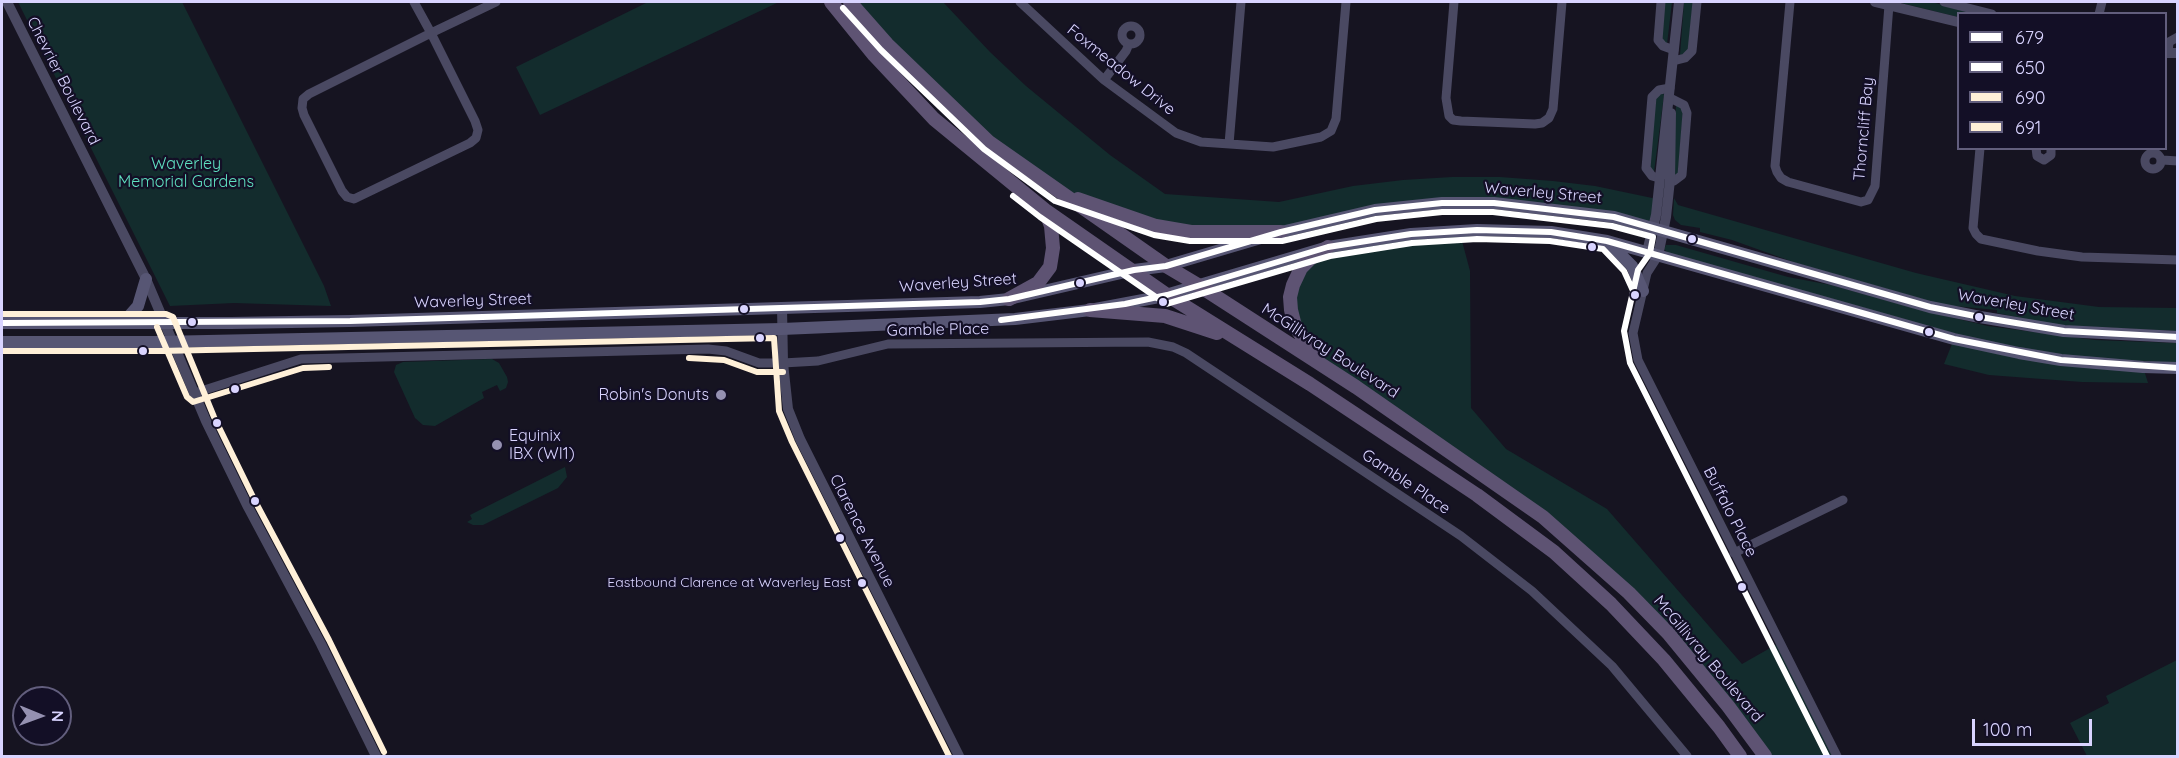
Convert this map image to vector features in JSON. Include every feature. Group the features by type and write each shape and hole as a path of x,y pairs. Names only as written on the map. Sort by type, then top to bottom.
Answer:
{"main road":[{"name":"McGillivray Boulevard","path":"831,2 874,55 934,119 1045,210 1167,295 1310,384 1477,495 1554,552 1611,604 1664,660 1740,756"},
{"name":"McGillivray Boulevard","path":"850,2 887,44 989,142 1166,266 1356,387 1543,517 1596,562 1668,633 1728,706 1765,756"},
{"path":"1059,193 1156,226 1191,232 1281,232"},
{"name":"Waverley Street","path":"2,323 350,321 1009,299 1134,270 1166,266 1281,232 1375,210 1442,203 1494,203 1614,217 1929,307 2064,331 2178,337"},
{"path":"1009,299 1038,284 1050,267 1053,248 1051,226 1045,210"},
{"name":"Waverley Street","path":"2,342 174,342 782,329 1015,319 1090,310 1167,295 1328,247 1411,234 1477,230 1551,232 1607,241 1954,339 2061,360 2178,368"},
{"path":"1607,241 1632,266 1643,291"},
{"path":"1328,247 1310,259 1298,273 1290,297 1291,310 1295,326 1312,352 1356,387"},
{"path":"123,323 138,306 146,279"},
{"path":"1090,310 1165,316 1191,323 1245,345"}],"street":[{"name":"Chevrier Boulevard","path":"7,2 146,279 206,421 243,498 321,644 376,756"},
{"path":"414,2 431,33 475,121 478,130 476,138 354,199 342,191 304,115 303,99 431,33 496,2"},
{"name":"Foxmeadow Drive","path":"1020,2 1104,80 1176,133 1201,142 1274,147 1321,136 1331,131 1336,119 1346,2"},
{"path":"1229,144 1241,2"},
{"path":"1454,2 1446,98 1449,116 1453,120 1461,121 1534,124 1542,123 1549,118 1553,109 1562,2"},
{"path":"1660,2 1658,40 1673,55 1685,58 1692,51 1697,2"},
{"path":"1652,254 1658,229 1664,179 1665,118 1670,98 1679,2"},
{"name":"Thorncliff Bay","path":"1790,2 1775,165 1777,172 1788,182 1861,202 1868,200 1875,186 1889,5"},
{"path":"1875,2 1957,22"},
{"path":"1944,2 1984,12"},
{"path":"2170,53 2169,42 2178,37"},
{"path":"1104,80 1129,44"},
{"path":"1659,90 1684,105 1687,113 1682,175 1674,181 1664,179 1652,176 1646,168 1652,97 1659,90"},
{"path":"1980,150 1973,228 1981,239 2038,251 2082,257 2178,260"},
{"path":"2034,150 2037,156 2044,160 2051,155 2051,150"},
{"path":"2162,160 2178,161"},
{"name":"Buffalo Place","path":"1652,254 1634,333 1638,360 1837,756"},
{"name":"Clarence Avenue","path":"782,307 783,363 788,410 800,439 959,756"},
{"name":"Gamble Place","path":"195,393 301,358 708,349 726,351 759,363 783,363 818,361 888,344 1148,342 1173,347 1186,353 1461,536 1532,591 1611,666 1687,756"},
{"path":"1734,553 1843,500"}],"green space":[{"name":"Waverley Memorial Gardens","path":"18,2 182,2 324,286 331,306 234,303 170,306"},
{"path":"648,2 779,2 540,115 516,67"},
{"path":"850,2 943,2 1026,86 1110,155 1165,194 1279,202 1353,186 1403,180 1500,177 1595,186 1657,199 1657,229 1614,217 1442,203 1281,232 1191,232 1059,193 989,142"},
{"path":"1663,2 1672,2 1667,44 1660,35"},
{"path":"1684,2 1693,2 1688,52 1680,55"},
{"path":"1897,2 1931,2 1975,12 1957,12 1957,17"},
{"path":"1663,93 1654,172 1649,167 1656,96"},
{"path":"1678,104 1683,111 1678,174 1672,177 1676,106"},
{"path":"1674,198 1678,205 1916,273 2015,296 2099,307 2177,308 2177,331 2054,325 1997,313 1997,310 1943,305 1796,263 1732,240 1700,232 1700,228 1681,225 1673,215"},
{"path":"1477,230 1462,241 1470,271 1471,408 1506,449 1607,509 1742,664 1779,643 1837,756 1765,756 1749,733 1603,569 1312,352 1291,310 1298,273 1328,247"},
{"path":"1666,245 1676,245 1788,277 1831,285 1988,326 2095,340 2177,343 2177,363 2078,358 1996,345 1668,253 1664,249"},
{"path":"1954,339 2143,367 2148,383 2082,382 1989,375 1944,364"},
{"path":"492,359 499,363 507,377 506,388 500,391 497,385 482,392 484,398 435,426 423,425 415,418 394,372 396,365 403,362"},
{"path":"565,467 567,477 558,488 483,525 473,525 467,522 472,519 470,515"},
{"path":"2177,660 2177,756 2087,756 2070,723 2109,703 2106,696"}],"transit line":[{"name":"650","path":"843,8 881,50 984,149 1055,201 1154,235 1190,241 1282,241 1376,219 1442,212 1493,212 1612,226 1653,237 1650,253 1638,270 1624,331 1630,363 1827,756"},
{"name":"650","path":"1013,196 1166,304 1330,256 1412,243 1477,239 1550,241 1603,249 1624,271 1635,295"},
{"name":"679","path":"2,323 350,321 980,302 1009,299 1134,270 1166,266 1281,232 1375,210 1442,203 1494,203 1614,217 1930,307 1980,317 2064,331 2178,337"},
{"name":"679","path":"1001,320 1125,304 1167,295 1328,247 1411,234 1477,230 1551,232 1607,241 1954,339 2061,360 2178,368"},
{"name":"691","path":"2,314 166,314 173,317 214,417 384,752"},
{"name":"690","path":"157,327 187,397 193,402 303,368 329,367"},
{"name":"690","path":"2,351 159,351 774,338 779,411 792,442 949,756"},
{"name":"690","path":"689,358 724,360 757,372 783,372"}],"place":[{"name":"Robin's Donuts","path":"721,395"},
{"name":"Equinix IBX (WI1)","path":"497,445"},
{"name":"Eastbound Clarence at Waverley East","path":"862,583"}]}
